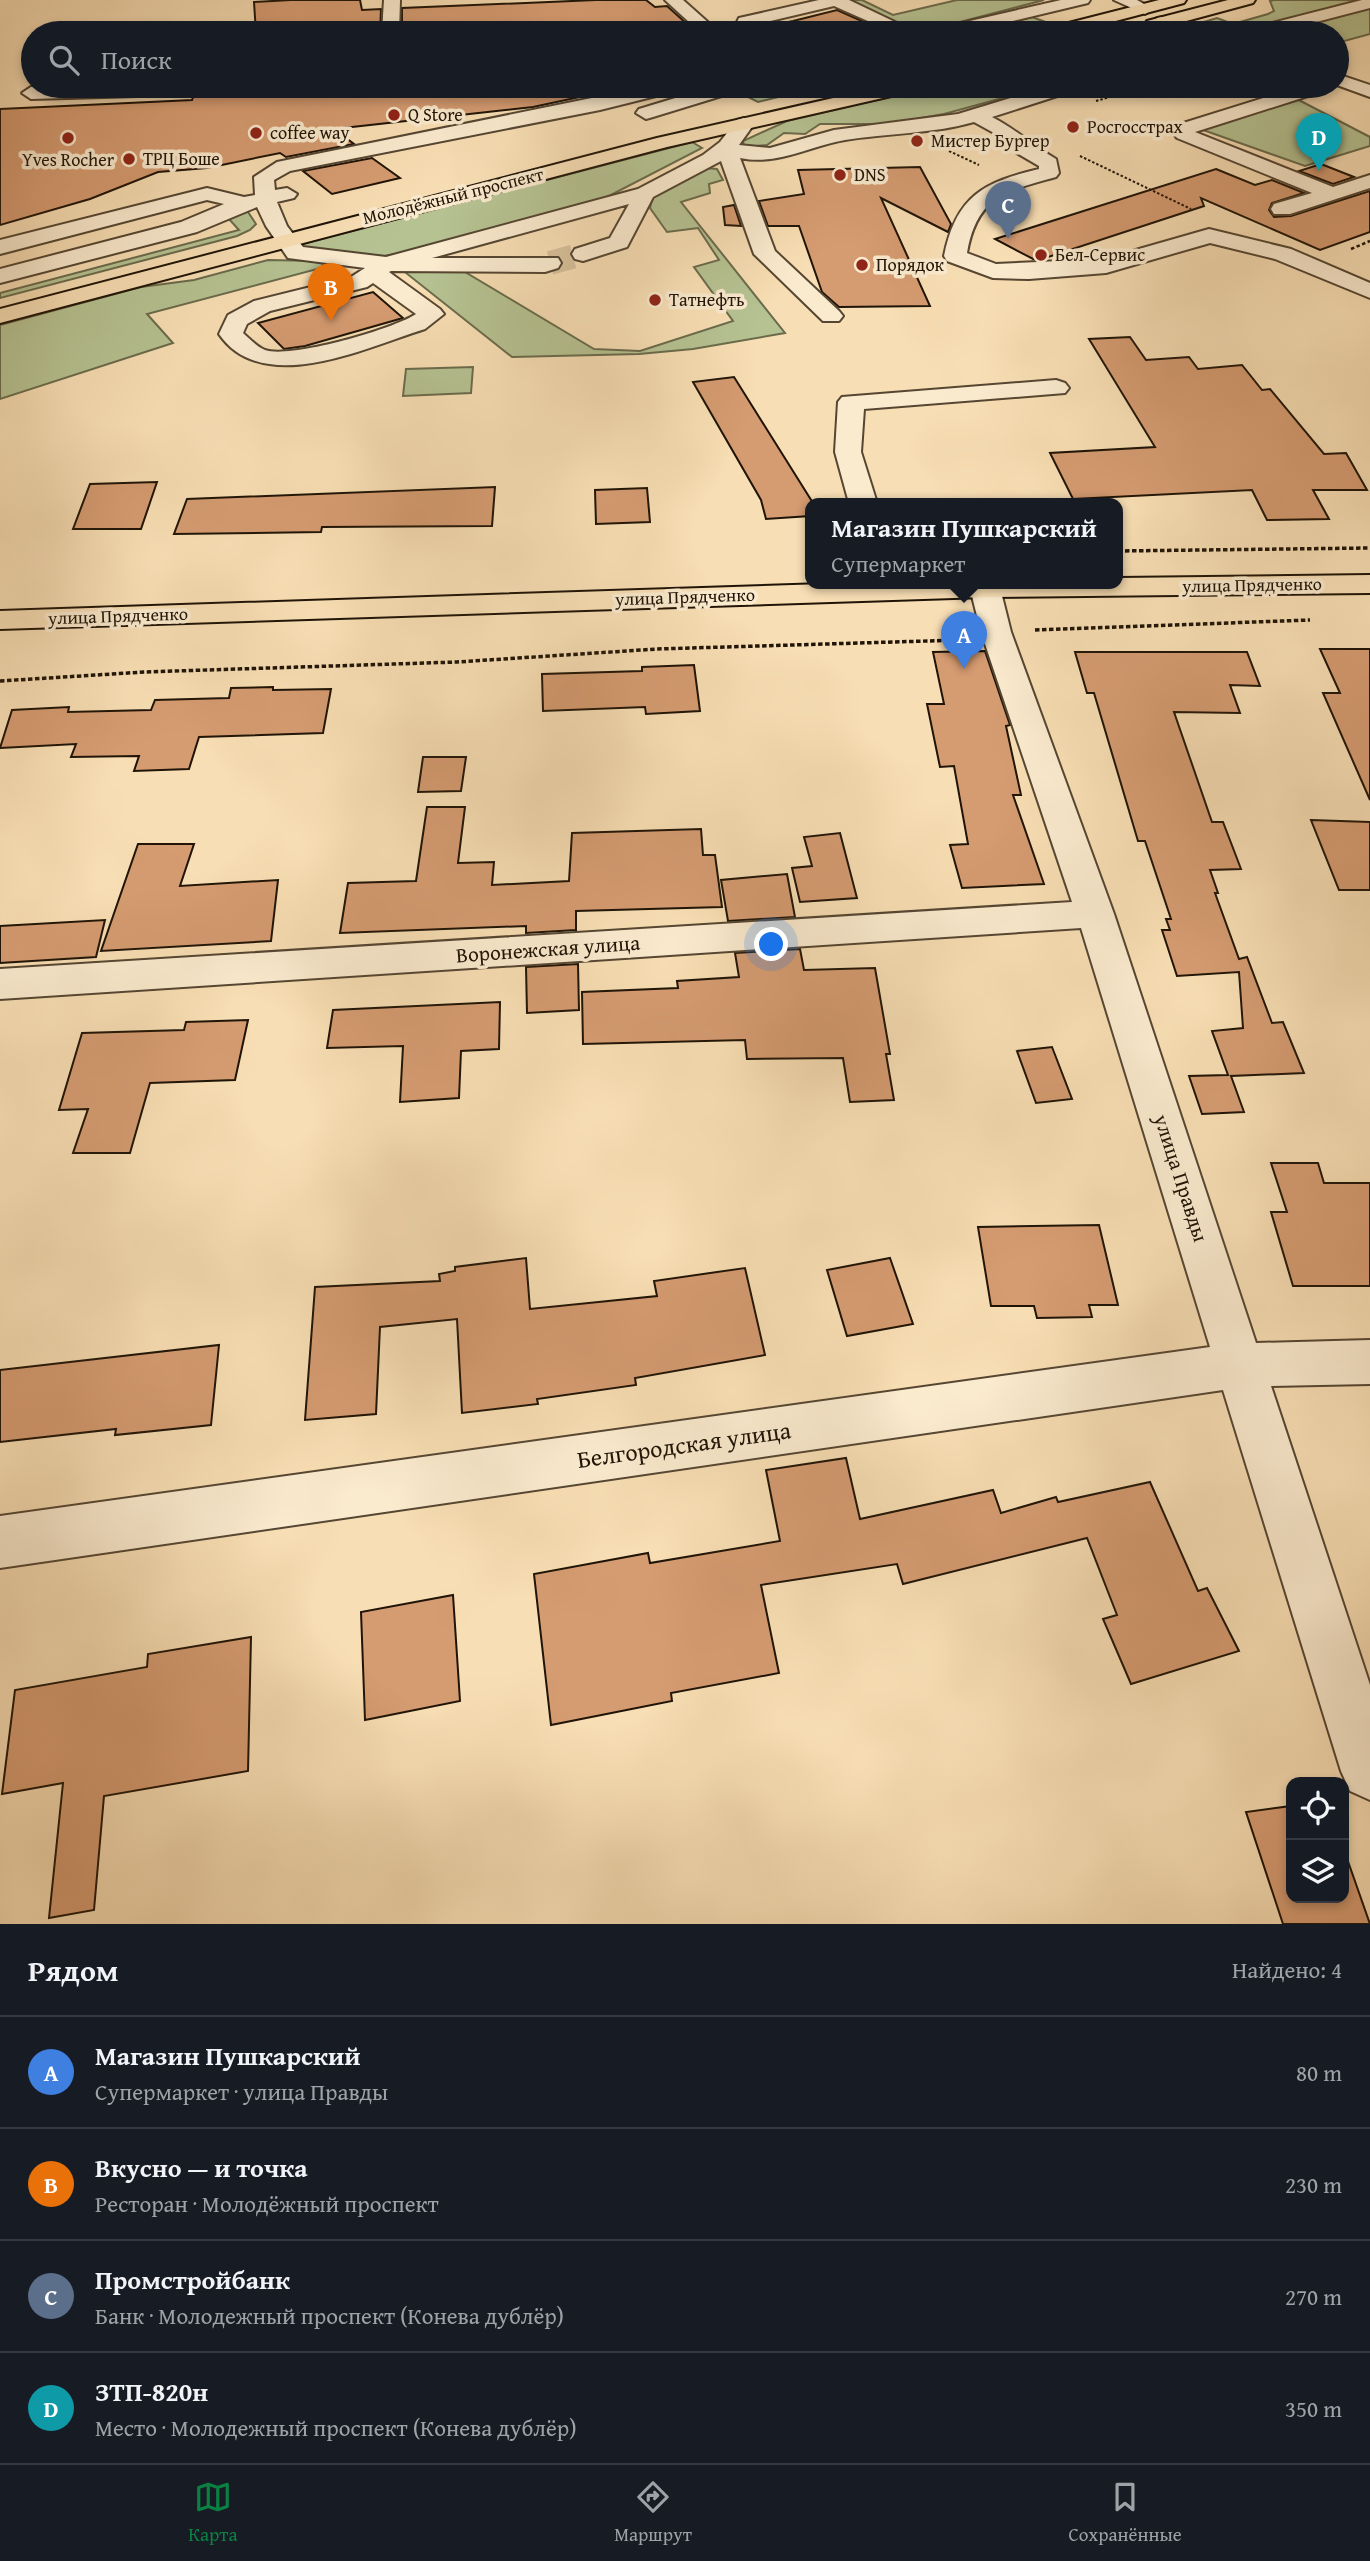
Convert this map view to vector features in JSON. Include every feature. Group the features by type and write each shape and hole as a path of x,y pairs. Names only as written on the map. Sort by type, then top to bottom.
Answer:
{"main road":[{"path":"1098,21 1178,0"},
{"path":"1167,21 1247,0"},
{"path":"1146,9 1162,21"},
{"name":"Молодёжный проспект","path":"0,316 282,235 798,98"},
{"name":"Молодёжный проспект","path":"0,303 857,98"},
{"name":"улица Прядченко","path":"1123,587 1370,584"},
{"name":"улица Прядченко","path":"0,620 837,589"}],"street":[{"path":"391,21 392,0"},
{"path":"673,0 697,21"},
{"path":"992,21 1082,0"},
{"path":"1122,0 1146,9"},
{"path":"749,21 839,1 883,21"},
{"path":"1301,21 1370,3"},
{"path":"1349,85 1370,91"},
{"path":"10,94 21,92"},
{"path":"254,202 264,177 284,166 624,98"},
{"path":"625,120 696,98"},
{"path":"726,147 750,156 782,154 833,136 930,125 977,116 1003,104 1025,98"},
{"path":"1281,98 1184,130 1184,134 1332,194"},
{"path":"977,116 1012,135 1022,148 1049,163 1049,173 991,191 977,205 958,237 956,256 993,271 1029,272 1106,265 1209,236 1283,254 1370,291"},
{"path":"381,269 432,314 416,324 295,359 264,358 244,348 231,334 236,320 262,306 359,282 381,269 645,193 676,174 704,163 726,147 744,124"},
{"path":"726,147 765,254 831,316"},
{"path":"1282,209 1370,181"},
{"path":"0,276 189,228 254,202 306,188"},
{"path":"583,254 619,242 645,193"},
{"path":"0,247 207,194 254,202 268,215 296,253 381,269 537,267 550,264"},
{"path":"862,498 848,452 851,402 1056,388"},
{"name":"улица Правды","path":"985,589 996,632 1095,914 1242,1365 1370,1771"},
{"name":"Воронежская улица","path":"0,984 1095,914"},
{"name":"Белгородская улица","path":"0,1542 1242,1365 1370,1362"}],"path":[{"path":"1087,104 1108,98"},
{"path":"939,147 1018,182"},
{"path":"1072,152 1143,184"},
{"path":"1123,551 1370,548"},
{"path":"0,681 144,672 457,662 657,649 957,641 996,632 1315,620"}],"green space":[{"path":"847,0 862,0 893,15 957,0 1044,0 964,21 890,21"},
{"path":"1360,0 1288,21 1244,21 1274,11 1270,1"},
{"path":"1370,7 1370,34 1349,40 1349,21 1318,21"},
{"path":"1032,17 1043,21 1017,21"},
{"path":"750,98 774,98 758,102"},
{"path":"886,98 1003,98 944,114 887,124 820,124 805,134 784,133 767,145 744,147 743,141 787,121"},
{"path":"1295,98 1370,137 1370,146 1305,166 1203,130"},
{"path":"692,142 702,148 607,197 408,252 384,256 309,251 299,245"},
{"path":"704,168 717,169 723,180 709,184 710,193 681,202 785,333 693,349 639,354 512,357 401,269 465,272 594,349 640,351 733,321 694,267 719,260 698,228 667,232 650,208 653,195"},
{"path":"240,211 248,212 256,224 237,236 0,298 0,293 239,230 228,218"},
{"path":"268,260 320,261 325,267 147,314 173,343 0,399 0,325 141,287 194,280"},
{"path":"473,367 471,393 403,396 406,369"}],"building":[{"path":"360,0 362,10 381,9 380,21 255,21 254,2"},
{"path":"646,0 655,7 667,6 684,21 402,21 402,8"},
{"path":"837,10 862,21 793,21"},
{"name":"ТРЦ Боше","path":"575,98 533,107 334,129 354,144 286,157 280,153 207,168 158,172 90,199 0,225 0,109 192,100"},
{"path":"372,158 400,178 332,194 303,171"},
{"path":"1321,164 1354,177 1333,184 1299,171"},
{"name":"Порядок","path":"920,167 951,224 948,232 881,198 930,306 839,307 822,292 799,226 768,226 759,201 804,194 798,170"},
{"path":"1216,169 1255,185 1272,180 1304,193 1272,203 1269,210 1274,217 1291,216 1370,191 1370,232 1320,250 1201,198 1204,206 1042,259 1035,260 995,239"},
{"path":"734,205 741,226 725,225 723,207"},
{"path":"373,292 403,318 305,346 284,349 258,323"},
{"path":"1130,337 1146,360 1189,357 1198,369 1242,365 1262,390 1270,389 1324,454 1346,453 1367,490 1313,490 1329,519 1267,520 1252,490 1072,498 1050,453 1155,447 1089,339"},
{"path":"734,377 810,498 805,498 805,516 766,519 761,500 693,382"},
{"path":"157,482 141,529 73,529 90,484"},
{"path":"495,487 492,526 322,527 321,532 174,534 187,499"},
{"path":"647,488 650,522 596,524 595,490"},
{"path":"1320,649 1370,649 1370,800 1323,693 1340,693"},
{"path":"985,651 1010,725 1006,726 1021,795 1013,795 1044,884 962,888 950,845 968,844 954,766 940,767 927,704 944,704 933,652"},
{"path":"1075,652 1247,652 1260,686 1230,685 1240,713 1174,712 1212,822 1223,822 1241,869 1210,870 1218,893 1215,893 1239,959 1247,957 1272,1023 1283,1022 1304,1073 1231,1076 1244,1112 1202,1114 1189,1076 1228,1075 1212,1031 1243,1028 1239,972 1177,976 1162,930 1170,930 1166,919 1171,919 1145,841 1138,841 1094,693 1087,693"},
{"path":"694,665 700,711 646,714 645,707 543,711 542,674 642,671 642,667"},
{"path":"273,687 273,690 331,689 323,733 199,737 189,769 134,771 139,756 71,757 76,744 0,748 12,710 69,707 68,712 151,710 155,700 229,698 231,688"},
{"path":"423,757 466,757 461,791 418,792"},
{"path":"427,807 465,807 458,863 494,862 492,885 569,881 572,833 701,829 703,855 715,855 722,907 576,911 576,930 526,933 526,926 340,933 348,883 416,881"},
{"path":"1311,820 1370,822 1370,890 1339,890"},
{"path":"840,833 857,898 800,902 792,868 812,866 804,837"},
{"path":"138,844 194,844 180,886 278,880 271,941 101,951"},
{"path":"787,874 795,917 728,921 721,880"},
{"path":"105,920 96,957 0,963 0,926"},
{"path":"800,949 804,970 875,968 890,1054 886,1054 894,1100 850,1102 843,1058 747,1059 745,1040 583,1044 582,992 678,988 677,981 739,977 735,953"},
{"path":"578,964 579,1010 527,1013 526,967"},
{"path":"500,1002 499,1049 461,1051 459,1098 400,1102 403,1046 327,1048 333,1010"},
{"path":"248,1020 235,1080 150,1083 130,1153 73,1153 88,1109 59,1110 82,1033 184,1030 186,1022"},
{"path":"1052,1047 1072,1099 1036,1103 1017,1051"},
{"path":"1271,1163 1318,1163 1324,1183 1370,1183 1370,1286 1293,1286 1271,1212 1287,1212"},
{"path":"1099,1225 1118,1305 1089,1305 1092,1317 1037,1318 1034,1306 991,1306 978,1227"},
{"path":"526,1258 530,1309 657,1296 654,1281 745,1268 765,1355 635,1378 636,1385 537,1399 538,1404 462,1413 457,1319 380,1327 376,1414 305,1420 315,1287 440,1281 439,1274 455,1271 455,1267"},
{"path":"890,1258 913,1324 847,1336 827,1270"},
{"path":"219,1345 211,1425 115,1435 116,1429 0,1442 0,1370"},
{"path":"846,1458 860,1519 993,1490 1001,1513 1056,1497 1058,1502 1150,1482 1198,1591 1207,1588 1239,1651 1131,1684 1103,1619 1117,1615 1087,1538 903,1584 897,1564 761,1585 779,1673 671,1693 672,1701 551,1725 534,1574 648,1553 650,1563 780,1541 766,1470"},
{"path":"453,1595 460,1701 365,1720 361,1612"},
{"path":"251,1637 248,1771 104,1796 94,1910 49,1918 63,1783 2,1794 15,1690 147,1667 148,1654"},
{"path":"1286,1807 1286,1903 1349,1903 1349,1864 1370,1924 1283,1924 1246,1812"}],"tunnel":[{"path":"550,263 583,254"}],"place":[{"name":"Q Store","path":"394,115"},
{"name":"Росгосстрах","path":"1073,127"},
{"name":"coffee way","path":"256,133"},
{"name":"Yves Rocher","path":"68,138"},
{"name":"Мистер Бургер","path":"917,141"},
{"name":"ТРЦ Боше","path":"129,159"},
{"name":"ЗТП-820н","path":"1319,171"},
{"name":"DNS","path":"840,175"},
{"name":"Промстройбанк","path":"1008,239"},
{"name":"Бел-Сервис","path":"1041,255"},
{"name":"Порядок","path":"862,265"},
{"name":"Татнефть","path":"655,300"},
{"name":"Вкусно — и точка","path":"331,321"},
{"name":"Магазин Пушкарский","path":"964,669"}]}
